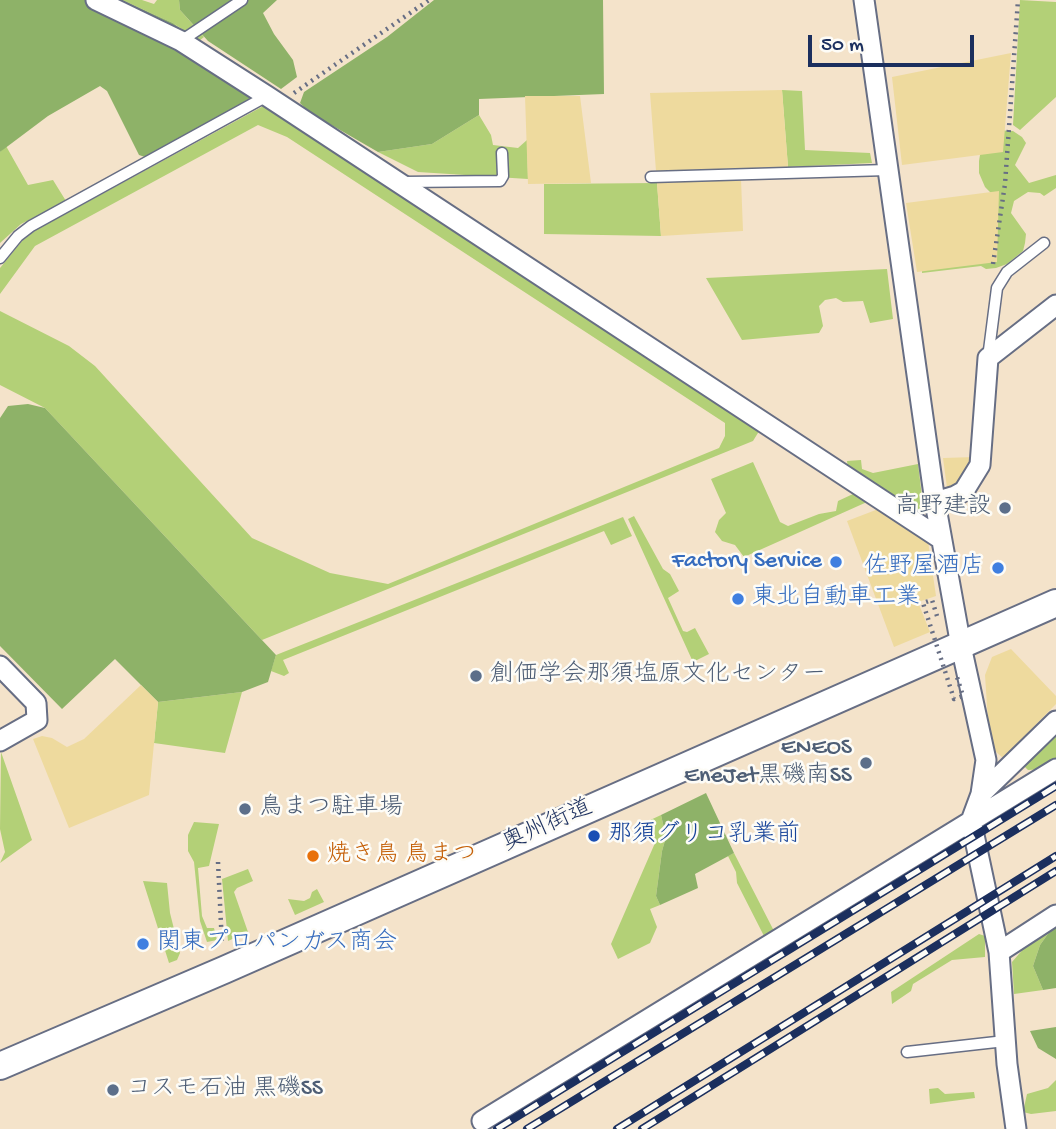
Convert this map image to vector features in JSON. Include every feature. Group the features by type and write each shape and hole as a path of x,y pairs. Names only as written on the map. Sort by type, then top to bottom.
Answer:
{"main road":[{"name":"奥州街道","path":"0,1066 1056,604"}],"street":[{"path":"96,0 181,41 941,539"},
{"path":"863,0 935,502 961,646 986,760 981,793 971,821 999,952 1005,1041 1016,1129"},
{"path":"935,502 964,491 980,465 988,358 1056,305"},
{"path":"0,666 36,703 37,720 0,741"},
{"path":"981,793 1056,721"},
{"path":"482,1121 1056,769"},
{"path":"999,952 1056,915"}],"lane":[{"path":"181,41 243,0"},
{"path":"0,258 18,236 31,226 273,100"},
{"path":"398,182 500,181 503,176 502,153"},
{"path":"651,177 887,170"},
{"path":"988,358 997,288 1007,272 1044,243"},
{"path":"906,1052 1005,1041"}],"path":[{"path":"273,100 429,0"},
{"path":"997,288 992,271 1005,184 1017,0"},
{"path":"937,616 932,600 923,603 954,699 963,696 957,677"},
{"path":"218,862 223,970"}],"green space":[{"path":"0,0 122,0 173,23 257,86 246,104 145,157 139,155 107,91 100,86 48,116 0,152"},
{"path":"122,0 142,0 154,4 157,0 179,0 180,10 204,37 199,41 173,23"},
{"path":"179,0 277,0 263,13 293,60 297,77 281,89 208,41 180,10"},
{"path":"434,0 603,0 604,94 479,99 479,115 432,144 378,152 309,112 300,103 304,92 387,37"},
{"path":"1020,0 1056,2 1056,97 1020,130 1013,125"},
{"path":"782,90 802,91 805,150 870,153 872,163 788,167"},
{"path":"267,104 761,428 753,441 262,640 45,408 0,385 0,311 69,346 95,366 252,538 330,573 388,584 719,448 725,436 725,423 287,137 258,125 35,246 0,294 0,268 22,241 36,230"},
{"path":"479,115 491,135 493,145 518,148 527,140 528,179 418,172 378,152 432,144"},
{"path":"995,130 1013,131 1026,143 1015,165 1029,183 1056,175 1056,188 1044,196 1028,192 1014,201 1011,213 1026,234 1025,243 1023,251 1007,264 996,268 986,269 981,266 922,273 922,265 994,196 985,187 979,173 979,161 981,149"},
{"path":"6,146 28,185 53,180 66,201 21,224 0,243 0,152"},
{"path":"657,183 661,236 544,234 544,184"},
{"path":"887,269 893,319 870,323 863,301 843,302 836,298 825,300 819,306 823,326 819,333 742,340 706,278"},
{"path":"28,404 45,408 276,655 268,682 242,692 158,702 115,659 62,709 0,646 0,418 8,406"},
{"path":"861,460 862,469 873,473 918,464 924,513 916,515 848,469 847,461"},
{"path":"753,462 780,522 788,526 819,514 836,511 838,501 853,494 867,502 744,557 735,545 722,541 715,532 719,520 726,513 711,479"},
{"path":"634,516 663,569 670,574 679,591 668,598 683,631 695,628 709,654 693,662 628,519"},
{"path":"623,517 632,536 611,545 604,531 283,660 289,673 284,676 271,671 276,655"},
{"path":"242,692 225,753 154,743 158,702"},
{"path":"1056,736 1056,761 1044,769 1028,770 1022,764"},
{"path":"1,752 32,840 0,863 5,852 0,829"},
{"path":"706,793 734,853 695,874 698,888 660,905 656,896 666,837 661,815"},
{"path":"661,815 666,837 656,896 660,905 650,909 657,927 650,943 618,959 611,944 655,843 646,822"},
{"path":"194,822 219,824 209,866 198,868 202,916 207,928 214,928 217,940 207,942 200,921 194,862 188,851 188,835"},
{"path":"734,853 774,931 764,936 737,883 736,872 728,856"},
{"path":"248,869 253,881 234,892 248,932 228,941 222,879"},
{"path":"143,881 167,883 170,913 180,953 177,960 169,963"},
{"path":"317,889 324,902 295,915 288,899 304,901"},
{"path":"1056,927 1056,988 1043,990 1033,966 1040,945"},
{"path":"1050,931 1040,945 1033,966 1043,990 1014,994 1012,962 1025,947"},
{"path":"979,934 985,936 985,957 952,960 913,984 911,991 892,1004 891,992"},
{"path":"1056,1027 1056,1059 1038,1048 1030,1031"},
{"path":"1056,1080 1056,1111 1031,1114 1023,1112 1027,1094 1048,1088"},
{"path":"938,1088 945,1094 974,1092 975,1098 930,1104 929,1089"}],"sand":[{"path":"1011,53 1003,152 902,165 892,77"},
{"path":"782,90 788,167 656,171 650,93"},
{"path":"525,96 580,96 591,183 528,184"},
{"path":"741,179 743,231 661,236 657,183"},
{"path":"999,191 997,262 917,272 906,203"},
{"path":"975,457 958,486 947,488 943,458"},
{"path":"881,508 928,541 936,596 918,602 930,632 894,647 847,521"},
{"path":"1011,649 1056,696 1056,704 1003,758 995,751 988,721 985,675 992,657"},
{"path":"141,685 158,702 149,795 69,828 33,739 42,736 52,738 67,747 84,739"}],"railway":[{"path":"497,1129 1056,786"},
{"path":"527,1129 1056,805"},
{"path":"617,1129 1056,856"},
{"path":"642,1129 1056,871"}],"place":[{"name":"高野建設","path":"1005,508"},
{"name":"Factory Service","path":"836,562"},
{"name":"佐野屋酒店","path":"998,568"},
{"name":"東北自動車工業","path":"738,599"},
{"name":"創価学会那須塩原文化センター","path":"476,676"},
{"name":"ENEOS EneJet黒磯南SS","path":"866,763"},
{"name":"鳥まつ駐車場","path":"245,809"},
{"name":"那須グリコ乳業前","path":"594,836"},
{"name":"焼き鳥 鳥まつ","path":"313,856"},
{"name":"関東プロパンガス商会","path":"143,944"},
{"name":"コスモ石油 黒磯SS","path":"113,1090"}]}
